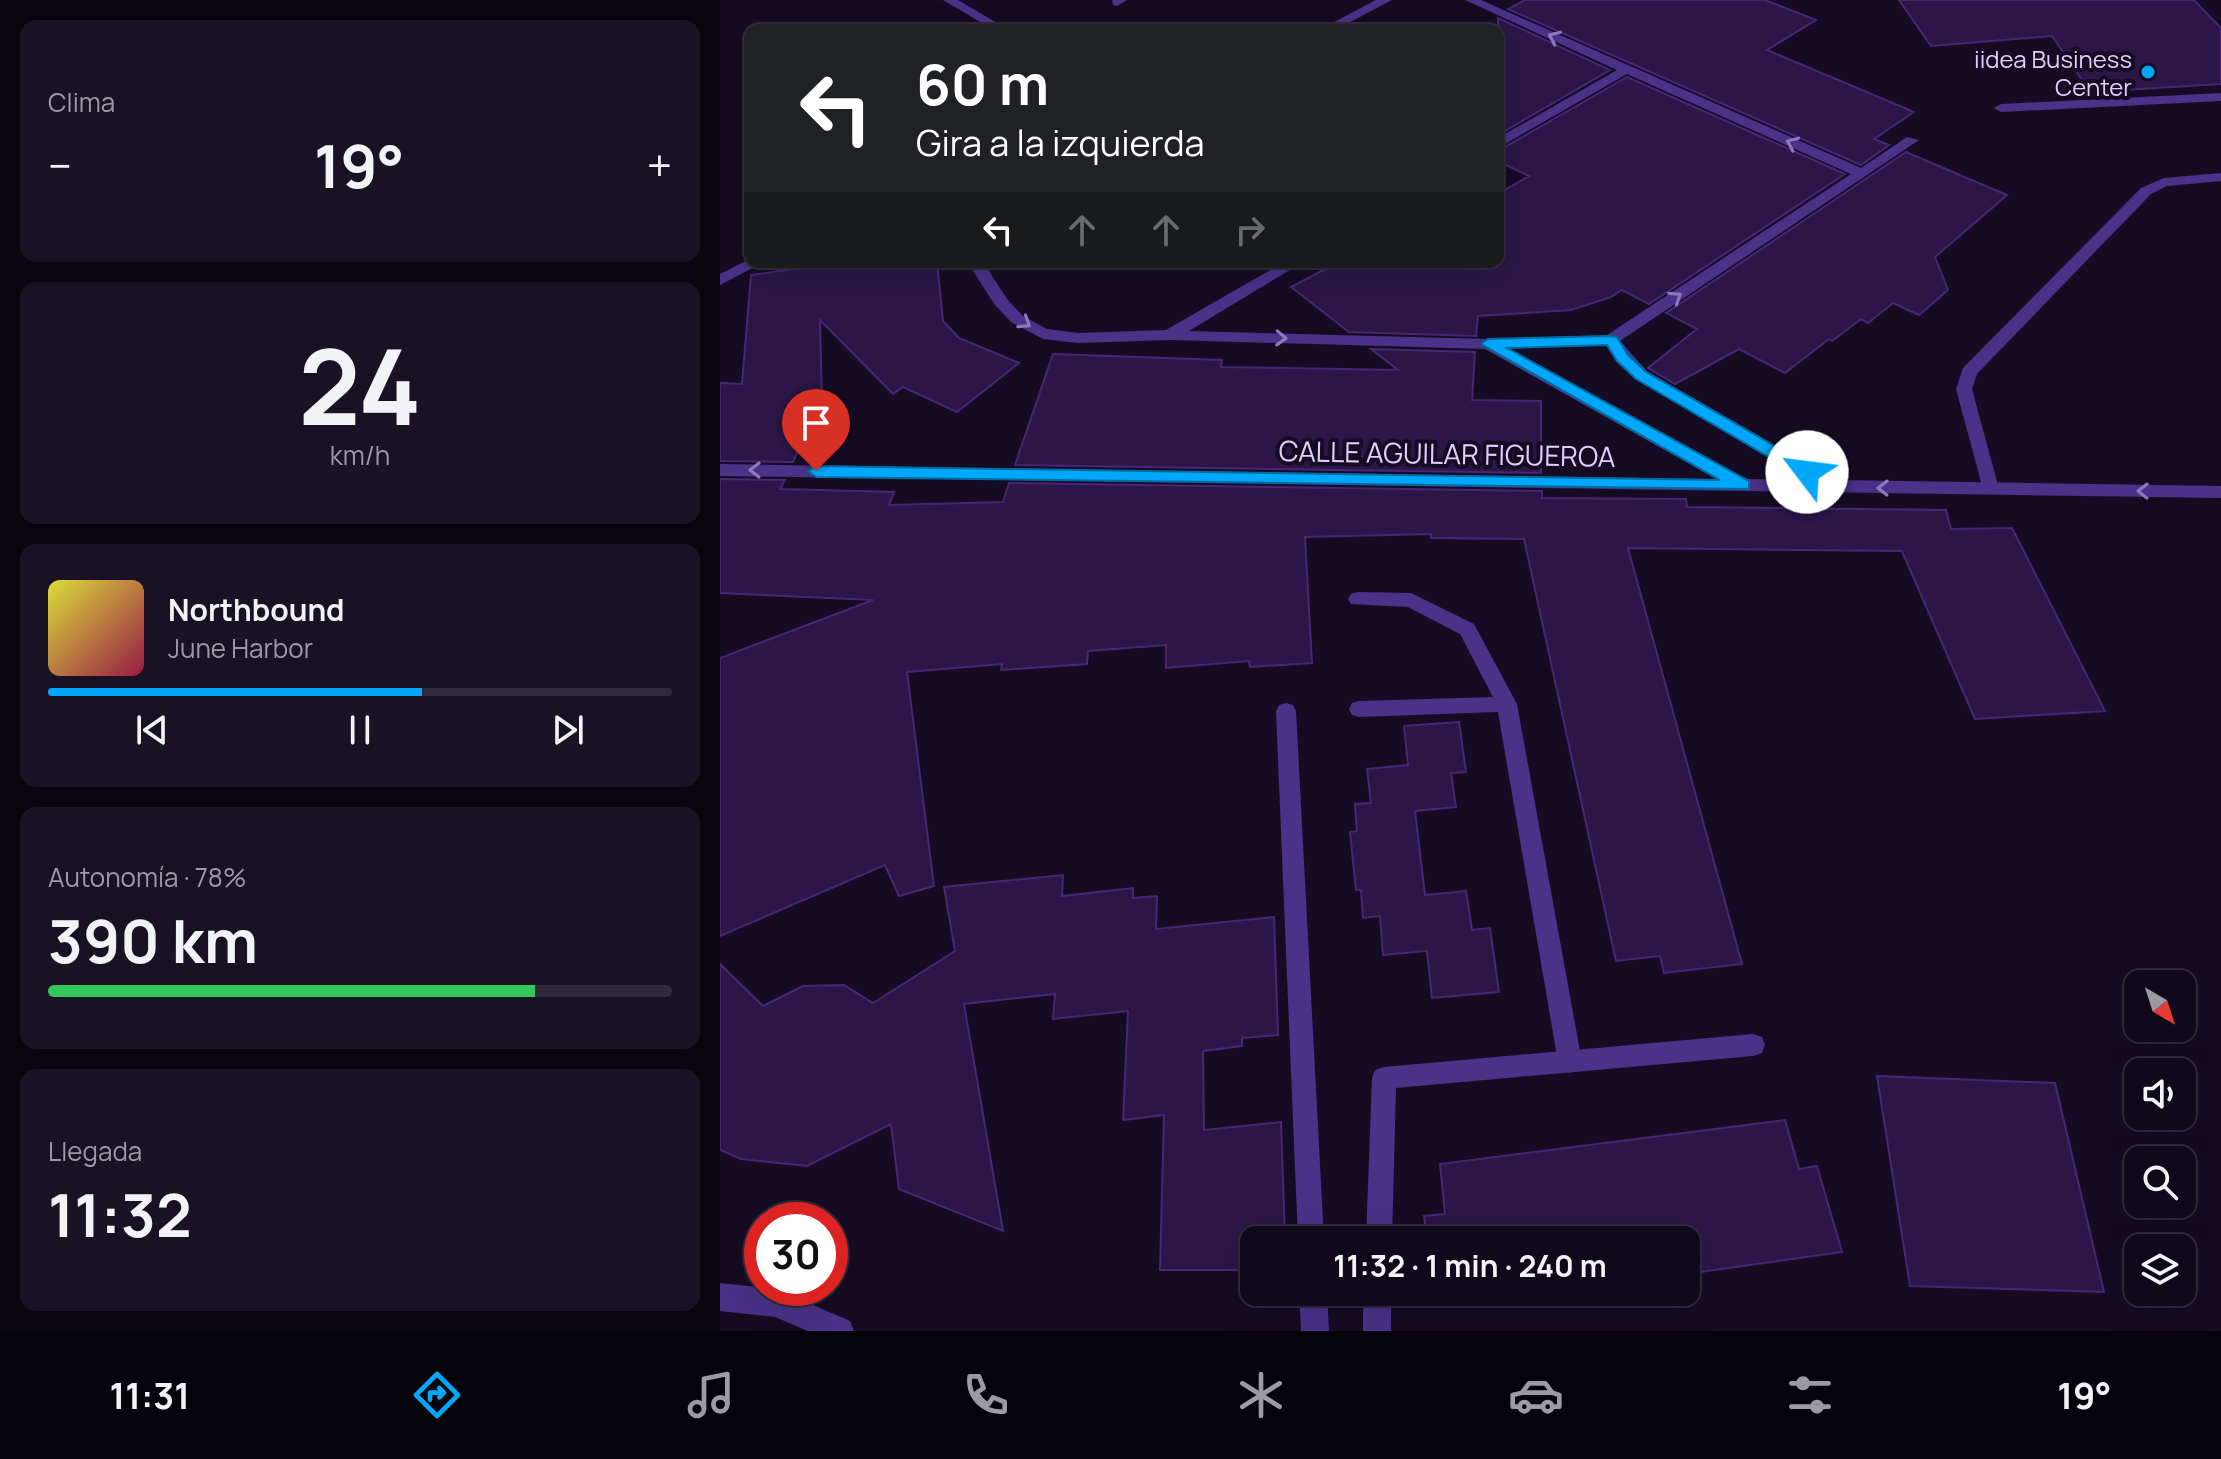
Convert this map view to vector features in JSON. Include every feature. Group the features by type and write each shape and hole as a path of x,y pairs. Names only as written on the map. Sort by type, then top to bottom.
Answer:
{"street":[{"path":"949,0 992,24"},
{"path":"1337,24 1386,0"},
{"path":"1471,0 1863,174"},
{"path":"1504,141 1627,69"},
{"path":"2001,108 2221,97"},
{"path":"980,268 1001,302 1017,319 1043,334 1078,338 1171,335 1488,344 1611,340 1912,140"},
{"path":"1990,489 1964,389 1969,372 2146,191 2164,182 2221,177"},
{"path":"720,280 744,268"},
{"path":"1171,335 1285,268"},
{"path":"1611,340 1623,358 1641,375 1834,487"},
{"path":"1488,344 1743,485"},
{"name":"CALLE AGUILAR FIGUEROA","path":"720,470 2221,492"},
{"path":"1358,599 1411,600 1467,629 1507,704 1570,1062"},
{"path":"1359,709 1507,704"},
{"path":"1286,711 1310,1226"},
{"path":"1379,1226 1384,1078 1753,1045"},
{"path":"720,1297 776,1303 840,1331"},
{"path":"1314,1306 1315,1331"},
{"path":"1377,1306 1377,1331"}],"building":[{"path":"1525,0 1765,0 1816,20 1767,50 1914,112 1874,139 1889,145 1861,165 1508,9"},
{"path":"1899,0 2194,0 2221,28 2221,84 2090,92 2052,36 1931,46"},
{"path":"1498,18 1610,70 1504,132 1504,24 1498,24"},
{"path":"1627,77 1845,174 1649,304 1622,290 1611,297 1571,310 1478,316 1476,336 1349,332 1291,287 1327,268 1504,268 1504,191 1529,176 1504,164 1504,148"},
{"path":"1906,152 2007,195 1935,257 1948,290 1919,315 1893,303 1868,323 1861,319 1832,341 1829,339 1785,373 1739,349 1675,384 1648,368 1697,329 1666,313"},
{"path":"801,268 938,268 943,321 959,338 1019,363 957,412 903,387 893,394 820,320 822,401 793,462 720,461 720,383 742,384 751,275"},
{"path":"1371,349 1475,352 1472,400 1541,401 1541,473 1015,465 1053,354 1222,360 1221,367 1398,370"},
{"path":"720,479 785,480 780,489 894,492 889,505 1003,502 1009,483 1542,491 1542,498 1686,499 1687,507 1946,510 1951,529 2012,528 2105,711 1975,719 1902,551 1628,548 1742,964 1664,973 1660,956 1616,961 1524,539 1431,538 1431,534 1305,537 1312,663 1250,667 1249,661 1166,668 1166,645 1088,651 1087,664 1001,670 1002,664 907,672 934,886 899,896 885,865 720,936 720,658 873,600 720,593"},
{"path":"1459,722 1466,772 1451,773 1456,807 1415,811 1425,895 1466,891 1472,930 1490,928 1499,992 1432,998 1427,951 1383,955 1380,916 1363,918 1361,890 1356,890 1350,832 1357,831 1355,804 1371,803 1367,769 1408,765 1404,726"},
{"path":"1063,875 1062,896 1133,888 1133,898 1157,896 1156,929 1274,917 1278,1035 1242,1038 1242,1046 1203,1051 1204,1130 1281,1122 1285,1226 1240,1226 1240,1270 1160,1270 1164,1115 1123,1120 1128,1011 1053,1019 1055,994 964,1004 1003,1231 899,1189 891,1124 807,1166 741,1159 720,1150 720,964 763,1006 803,986 844,985 873,1003 955,951 944,887"},
{"path":"1877,1076 2055,1083 2104,1292 1910,1286"},
{"path":"1785,1120 1799,1169 1817,1166 1842,1252 1700,1272 1700,1226 1425,1226 1424,1216 1445,1214 1440,1164"}],"place":[{"name":"iidea Business Center","path":"2148,72"}],"route":[{"path":"816,471 1743,485 1488,344 1611,340 1623,358 1641,375 1807,472"}]}
